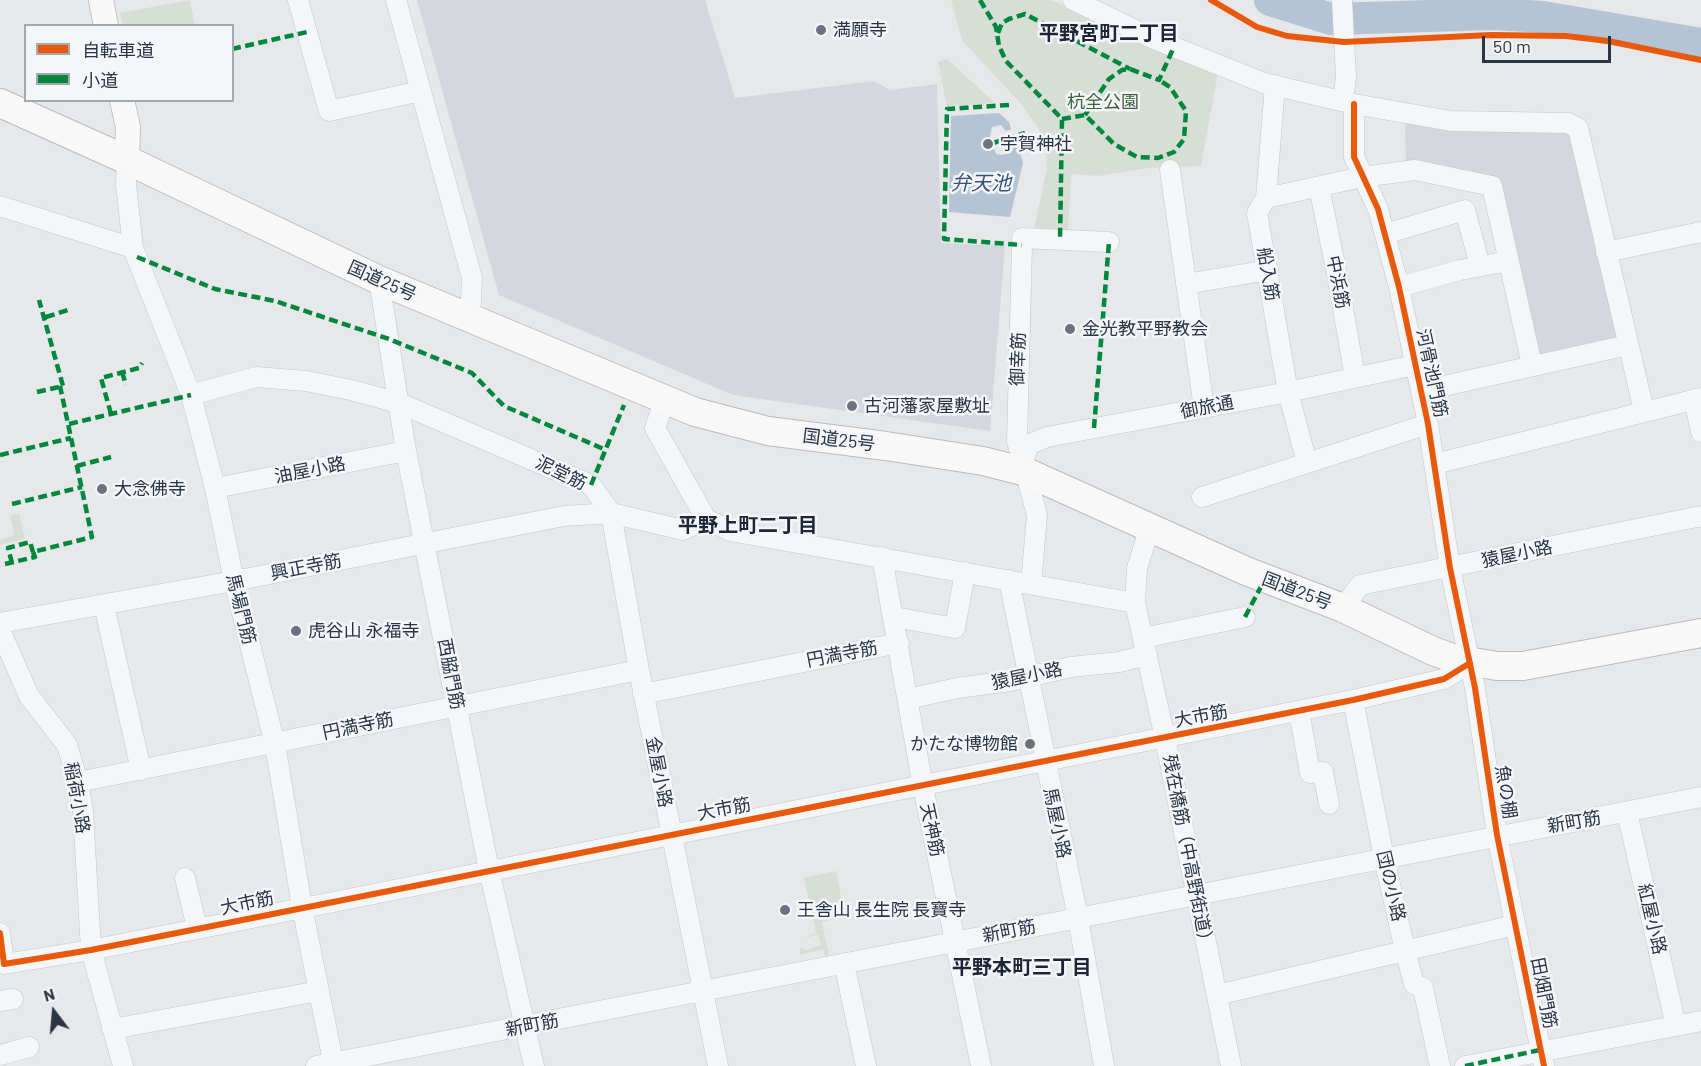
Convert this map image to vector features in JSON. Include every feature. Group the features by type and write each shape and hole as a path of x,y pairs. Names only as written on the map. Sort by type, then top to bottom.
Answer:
{"highway":[{"name":"国道25号","path":"0,103 127,160 379,280 695,412 768,432 897,447 983,461 1026,472 1246,571 1343,608 1433,651 1470,663 1523,666 1701,633"}],"main road":[{"path":"101,0 106,24"},
{"path":"122,102 128,127 127,160"}],"street":[{"path":"298,0 329,111 421,91"},
{"path":"396,0 472,278 470,319"},
{"name":"河骨池門筋","path":"1342,0 1346,77 1354,157 1378,209 1399,287 1428,424 1450,568 1470,663"},
{"path":"1080,2 1154,39 1275,85 1348,102 1451,121 1568,123 1578,128 1644,411"},
{"name":"船入筋","path":"1275,85 1266,198 1257,213 1288,392 1306,463"},
{"name":"馬場門筋","path":"127,160 126,184 133,248 191,395 215,488 234,581 274,744 319,991 328,1065"},
{"path":"1170,170 1204,408"},
{"path":"1266,198 1362,177 1415,171 1492,186 1532,365"},
{"name":"中浜筋","path":"1319,187 1338,273 1355,377"},
{"path":"0,206 133,248"},
{"path":"1385,234 1465,210 1480,266"},
{"path":"1606,252 1701,232"},
{"name":"御幸筋","path":"1031,584 1037,515 1017,441 1022,241 1109,242"},
{"path":"1399,287 1480,266 1509,261"},
{"path":"1186,284 1268,270"},
{"name":"西脇門筋","path":"379,280 406,451 489,870 534,1066"},
{"path":"1421,391 1628,345"},
{"name":"御旅通","path":"1026,472 1025,454 1032,441 1288,392 1415,364"},
{"name":"泥堂筋","path":"191,395 256,377 306,381 399,403 591,485 611,513"},
{"path":"665,399 655,429 706,519 730,531 882,556 1135,603"},
{"path":"1435,464 1697,399 1701,432"},
{"path":"1202,496 1428,424"},
{"name":"油屋小路","path":"215,488 406,451"},
{"path":"611,513 684,530 706,519"},
{"name":"興正寺筋","path":"0,623 234,581 564,516 611,513"},
{"name":"金屋小路","path":"611,513 639,670 718,1066"},
{"name":"猿屋小路","path":"1343,608 1360,585 1701,516"},
{"name":"残在橋筋（中高野街道）","path":"1150,526 1137,568 1135,603 1165,738 1231,1066"},
{"name":"天神筋","path":"882,556 923,787 981,1066"},
{"path":"894,617 955,628 965,572"},
{"name":"馬屋小路","path":"1008,580 1078,918 1104,1066"},
{"path":"104,605 141,770"},
{"name":"猿屋小路","path":"908,699 1071,667 1119,662 1145,646 1245,617"},
{"name":"稲荷小路","path":"0,630 29,696 67,745 78,782 83,811 91,950 123,1066"},
{"name":"円満寺筋","path":"644,694 899,643"},
{"name":"大市筋","path":"0,938 4,964 91,950 302,906 923,787 1353,700 1444,678 1470,663"},
{"name":"魚の棚","path":"1470,663 1497,835 1515,926"},
{"name":"円満寺筋","path":"78,782 639,670"},
{"name":"団の小路","path":"1353,700 1384,858 1405,950 1414,984 1423,988 1440,1066"},
{"path":"1299,711 1310,773 1323,772 1329,804"},
{"name":"新町筋","path":"328,1065 405,1058 526,1026 704,990 1701,797"},
{"name":"紅屋小路","path":"1627,813 1676,1026"},
{"path":"186,878 197,928"},
{"path":"1217,995 1515,926"},
{"name":"田畑門筋","path":"1515,926 1542,1058"},
{"path":"844,963 866,1066"},
{"path":"112,1029 319,991"},
{"path":"1465,1066 1542,1058 1701,1021"},
{"path":"0,1055 29,1047"}],"shaded area":[{"path":"417,0 705,0 735,98 874,81 890,90 937,84 941,243 1005,246 990,431 733,395 499,295"},
{"path":"1405,113 1568,123 1628,345 1532,365 1492,186 1406,171"}],"green space":[{"path":"190,0 195,24 123,24 120,13"},
{"name":"杭全公園","path":"951,0 1051,0 1218,72 1201,166 1148,168 1098,176 1071,174 1068,233 1034,229 1047,168 1045,144 1037,126 1021,104 962,40"},
{"path":"947,59 993,101 992,103 947,106 938,62"},
{"path":"19,514 25,538 0,545 0,540 14,535 10,515"},
{"path":"836,871 845,917 822,922 829,956 825,956 823,949 800,955 800,948 807,950 821,945 818,934 801,940 816,933 804,878"}],"water":[{"name":"弁天池","path":"999,113 1009,122 1011,129 1006,131 1001,125 992,127 990,137 983,140 986,151 994,149 996,154 1002,155 1010,153 1013,150 1012,145 1017,143 1023,163 1010,217 949,212 951,116"}],"waterway":[{"path":"1270,0 1331,19 1495,14 1543,17 1701,44"}],"marked path":[{"path":"980,0 996,27 999,46 1006,61 1062,119 1060,240"},
{"path":"998,33 1002,23 1025,14 1130,69"},
{"path":"234,49 307,32"},
{"path":"1085,115 1109,79 1122,70 1130,69 1159,80 1174,47"},
{"path":"1062,119 1085,115 1114,144 1137,157 1158,158 1174,152 1184,139 1186,111 1170,87 1159,80"},
{"path":"1009,105 947,109 944,239 1022,245"},
{"path":"993,143 1025,133"},
{"path":"1094,428 1109,242"},
{"path":"137,257 215,289 275,301 389,339 472,373 504,406 606,450"},
{"path":"37,392 63,386 39,300"},
{"path":"46,317 68,310"},
{"path":"111,414 101,378 139,368 142,363"},
{"path":"122,372 126,385"},
{"path":"5,564 35,557 33,552 92,537 60,386"},
{"path":"69,424 191,395"},
{"path":"591,485 624,405"},
{"path":"0,455 71,438"},
{"path":"77,466 111,457"},
{"path":"12,504 82,487"},
{"path":"12,563 8,548 30,542 33,552"},
{"path":"1245,617 1265,579"},
{"path":"1465,1066 1540,1050"}],"cycle path":[{"path":"1211,0 1257,27 1287,36 1344,42 1491,35 1566,36 1608,41 1701,60"},
{"path":"1354,104 1354,157 1378,209 1399,287 1428,424 1450,568 1475,688 1497,835 1544,1066"},
{"path":"0,933 4,964 91,950 1353,700 1444,679 1470,663"}],"place":[{"name":"満願寺","path":"821,30"},
{"name":"宇賀神社","path":"988,144"},
{"name":"金光教平野教会","path":"1070,329"},
{"name":"古河藩家屋敷址","path":"852,406"},
{"name":"大念佛寺","path":"102,489"},
{"name":"虎谷山 永福寺","path":"296,631"},
{"name":"かたな博物館","path":"1030,744"},
{"name":"王舎山 長生院 長寶寺","path":"785,910"}],"district":[{"name":"平野宮町二丁目","path":"1109,33"},
{"name":"平野上町二丁目","path":"748,525"},
{"name":"平野本町三丁目","path":"1022,967"}]}
